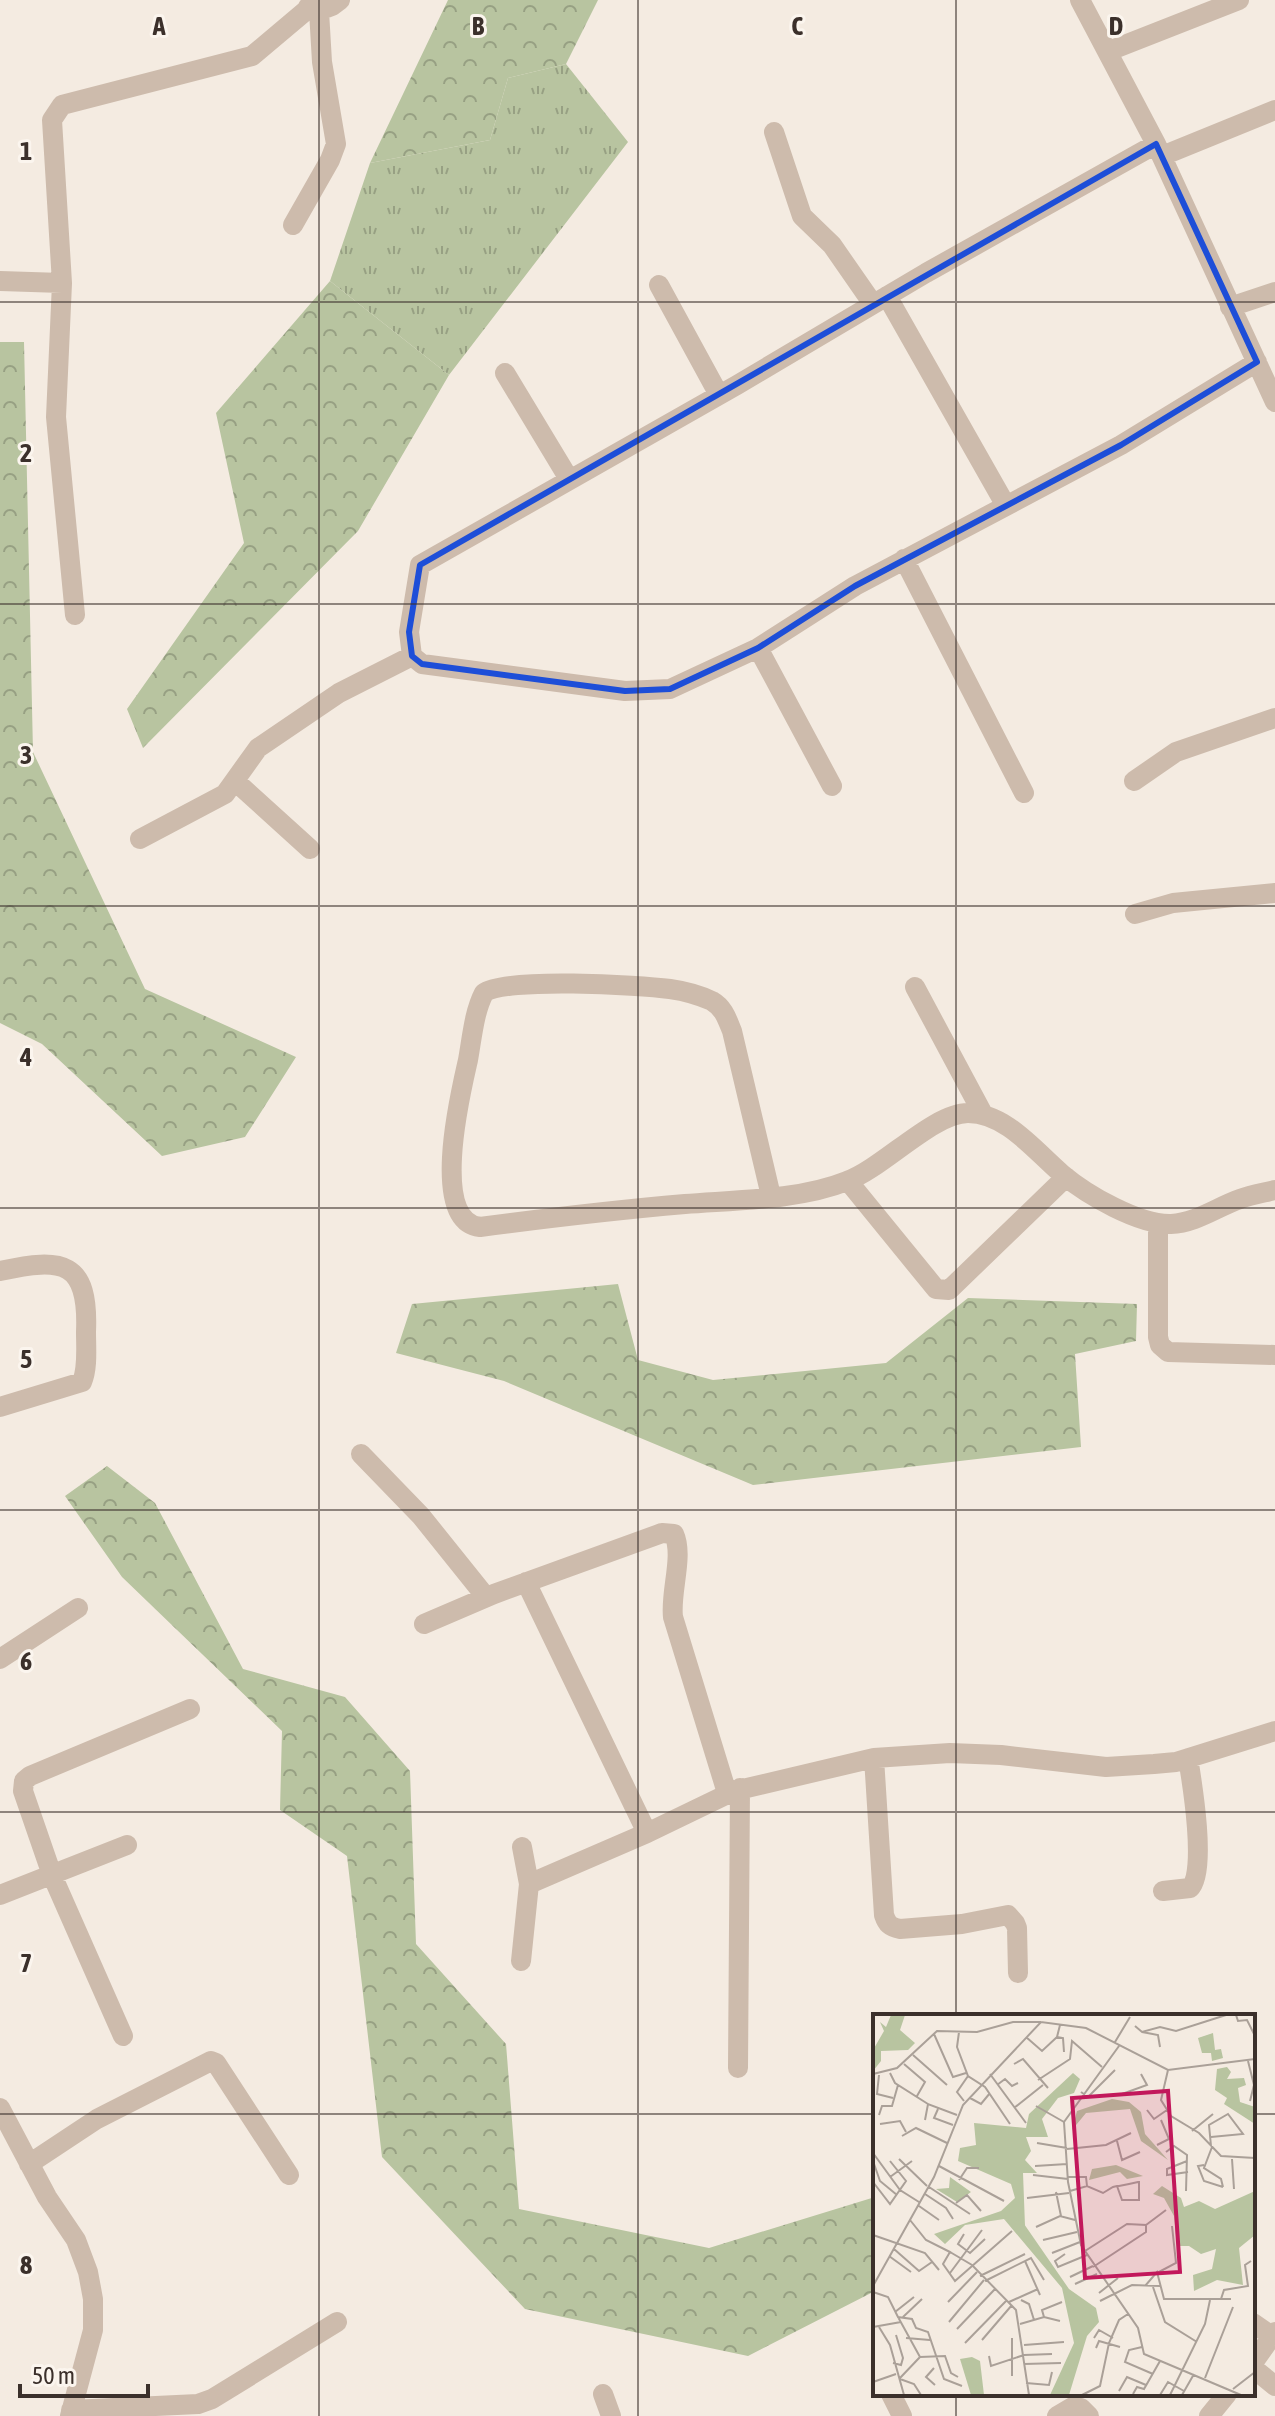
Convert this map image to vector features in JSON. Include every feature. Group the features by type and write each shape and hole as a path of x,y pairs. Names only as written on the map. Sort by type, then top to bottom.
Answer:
{"street":[{"path":"75,615 56,417 62,283 52,120 62,105 252,56 311,7 332,6 340,0"},
{"path":"1080,0 1159,150 1275,402"},
{"path":"1109,51 1239,0"},
{"path":"293,225 336,144 311,7"},
{"path":"1257,362 1121,445 855,586 758,648 670,689 625,691 422,664 412,656 409,632 420,565 880,300 1159,150 1275,110"},
{"path":"774,132 802,216 880,300 1005,504"},
{"path":"0,281 62,283"},
{"path":"659,285 719,395"},
{"path":"1230,307 1275,292"},
{"path":"505,373 569,479"},
{"path":"904,559 1024,793"},
{"path":"758,648 832,786"},
{"path":"140,839 225,794 258,748 339,693 412,656"},
{"path":"1134,781 1176,752 1275,718"},
{"path":"235,781 310,849"},
{"path":"1135,914 1173,903 1275,893"},
{"path":"771,1196 732,1031 725,1013 716,1003 670,989 580,983 503,986 484,993 453,1128 452,1181 461,1215 467,1224 480,1227 609,1210 771,1196 817,1190 848,1181 944,1120 963,1113 983,1114 998,1120 1066,1177 1098,1198 1141,1219 1175,1224 1240,1199 1275,1190"},
{"path":"915,987 983,1114"},
{"path":"848,1181 936,1289 943,1291 949,1290 1066,1177"},
{"path":"1158,1223 1160,1345 1168,1352 1275,1355"},
{"path":"0,1271 33,1263 70,1270 81,1282 86,1297 86,1323 82,1382 0,1407"},
{"path":"361,1454 421,1516 486,1597"},
{"path":"424,1624 486,1597 662,1533 674,1534 678,1544 671,1602 673,1617 734,1791 738,2068"},
{"path":"526,1582 647,1833"},
{"path":"0,1659 78,1608"},
{"path":"123,2036 52,1875 23,1791 24,1781 190,1709"},
{"path":"529,1884 734,1791 874,1758 988,1754 1106,1767 1176,1762 1275,1731"},
{"path":"874,1758 886,1922 900,1929 962,1924 1008,1915 1017,1928 1018,1973"},
{"path":"1163,1891 1190,1888 1197,1879 1196,1813 1188,1758"},
{"path":"0,1895 127,1845"},
{"path":"521,1961 529,1884 522,1847"},
{"path":"29,2164 97,2119 211,2061 216,2063 289,2175"},
{"path":"0,2108 47,2197 76,2240 88,2272 93,2299 93,2330 71,2413 198,2404 212,2399 337,2322"},
{"path":"1255,2324 1274,2334 1255,2363"},
{"path":"1255,2368 1275,2386"},
{"path":"892,2396 902,2416"},
{"path":"1209,2416 1225,2396"},
{"path":"1057,2416 1070,2407 1085,2406"}],"highlighted area":[{"path":"1156,144 1257,362 1121,445 855,586 758,648 670,689 625,691 422,664 412,656 409,632 420,565"}],"green space":[{"path":"448,0 598,0 566,64 508,78 490,140 370,163"},
{"path":"566,64 628,142 449,375 330,281 370,163 490,140 508,78"},
{"path":"330,281 449,375 358,531 143,748 127,709 244,543 216,413"},
{"path":"0,342 24,342 33,752 145,989 296,1057 245,1137 162,1156 42,1044 0,1023"},
{"path":"618,1284 638,1360 713,1380 886,1363 968,1298 1137,1304 1136,1341 1075,1354 1081,1447 753,1485 504,1381 396,1353 412,1304"},
{"path":"107,1466 155,1503 243,1669 345,1697 410,1771 416,1944 506,2044 519,2209 709,2248 873,2198 873,2292 748,2356 525,2309 382,2157 347,1856 280,1810 282,1731 122,1577 65,1496"}]}
